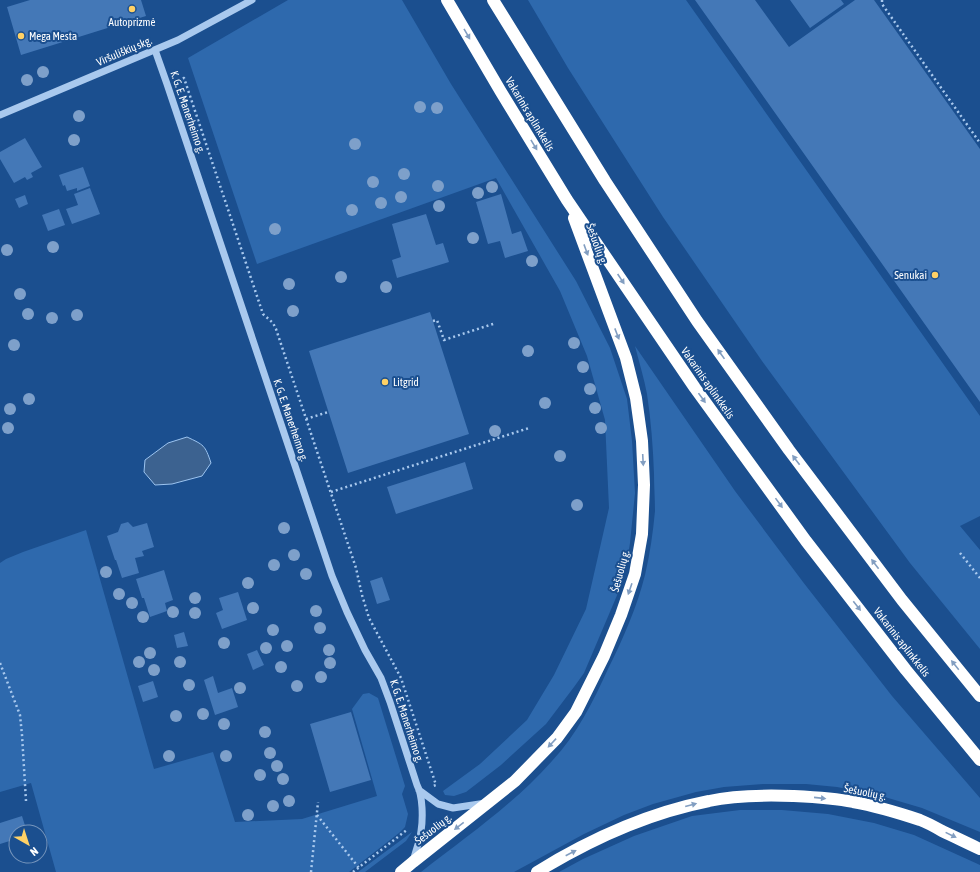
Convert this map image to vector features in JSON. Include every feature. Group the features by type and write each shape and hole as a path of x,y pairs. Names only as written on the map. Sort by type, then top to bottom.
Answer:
{"highway":[{"name":"Vakarinis aplinkkelis","path":"447,0 567,200 695,388 802,534 906,670 980,760"},
{"path":"493,0 605,181 697,322 793,456 897,594 980,696"},
{"name":"Šešuolių g.","path":"401,872 515,781 557,738 576,712 604,656 621,615 635,574 642,534 644,478 642,441 636,398 626,358 567,200"},
{"name":"Šešuolių g.","path":"537,872 585,845 644,820 672,810 710,800 740,796 771,795 813,798 852,802 883,808 922,821 980,849"}],"street":[{"name":"Viršuliškių skg.","path":"0,115 178,40 252,0"},
{"name":"K. G. E. Manerheimo g.","path":"155,50 332,576 365,650 381,678 420,790 422,813 421,832 412,862"},
{"path":"420,790 438,804 452,808 489,802"}],"path":[{"path":"882,0 882,4 980,142"},
{"path":"167,84 184,78 263,314 273,322 356,568 369,618 401,678 436,785 420,790"},
{"path":"433,321 437,320 444,340 496,323"},
{"path":"306,419 328,412"},
{"path":"330,492 530,428"},
{"path":"960,553 980,578"},
{"path":"0,663 20,715 26,801"},
{"path":"311,872 318,802"},
{"path":"317,815 359,868"},
{"path":"353,872 412,826"}],"shaded area":[{"path":"288,0 402,0 451,84 576,281 610,348 627,399 632,441 635,493 630,543 626,568 618,593 584,673 546,724 501,765 466,792 454,796 445,795 443,791 480,764 527,720 554,675 586,609 609,508 605,420 587,356 560,291 496,178 257,264 188,58"},
{"path":"528,0 686,0 980,416 980,516 960,526 980,550 980,649 910,563 762,361 663,217 568,68"},
{"path":"635,346 735,491 803,582 892,696 980,798 980,832 922,808 878,795 837,787 806,784 763,784 724,787 696,792 653,804 624,815 584,834 514,872 421,872 506,806 537,777 561,751 577,729 596,694 629,623 645,575 655,511 650,414 646,388"},
{"path":"187,437 203,446 211,463 202,476 172,484 155,485 144,472 145,460 168,443"},
{"path":"86,530 154,769 213,752 235,822 302,819 377,796 352,709 363,694 369,693 378,698 405,786 402,794 408,814 405,827 349,872 56,872 48,844 48,824 43,824 31,783 0,792 0,563 23,552"},
{"path":"740,810 782,810 828,814 874,823 914,835 980,865 980,872 559,872 583,859 634,836 692,816"},
{"path":"412,832 406,841 365,872 358,872"}],"building":[{"path":"30,0 141,0 146,16 21,55 7,7"},
{"name":"Senukai","path":"695,0 755,0 789,47 855,0 874,0 980,149 980,402"},
{"path":"790,0 841,0 844,4 810,28"},
{"path":"25,138 42,167 31,173 33,177 27,180 25,177 14,183 0,159 0,152"},
{"path":"83,167 90,186 77,191 77,188 67,191 65,185 63,186 59,175"},
{"path":"90,188 100,214 72,224 66,209 78,205 74,194"},
{"path":"501,194 512,234 521,231 528,251 505,258 500,241 488,244 476,202"},
{"path":"25,195 28,204 19,208 15,199"},
{"path":"59,209 65,225 48,231 42,215"},
{"path":"426,214 436,245 443,243 449,262 397,278 392,260 401,257 392,224"},
{"name":"Litgrid","path":"430,312 469,434 348,473 309,351"},
{"path":"465,462 473,489 396,514 387,487"},
{"path":"128,522 133,527 147,523 154,547 142,551 144,556 135,558 139,573 122,578 107,536 118,532 121,524"},
{"path":"164,570 173,600 165,603 167,611 150,617 136,579"},
{"path":"382,577 390,600 377,604 370,581"},
{"path":"238,592 247,620 222,629 216,613 223,610 219,598"},
{"path":"184,632 188,646 177,648 174,635"},
{"path":"257,650 264,665 253,670 247,654"},
{"path":"213,676 218,693 232,688 238,707 215,715 204,680"},
{"path":"153,681 158,697 143,702 138,686"},
{"path":"351,712 371,780 330,792 310,724"},
{"path":"22,816 24,824 8,824 8,842 0,844 0,823"}],"place":[{"name":"Autoprizmė","path":"132,9"},
{"name":"Mega Mesta","path":"21,36"},
{"name":"Senukai","path":"935,275"},
{"name":"Litgrid","path":"385,382"}]}
